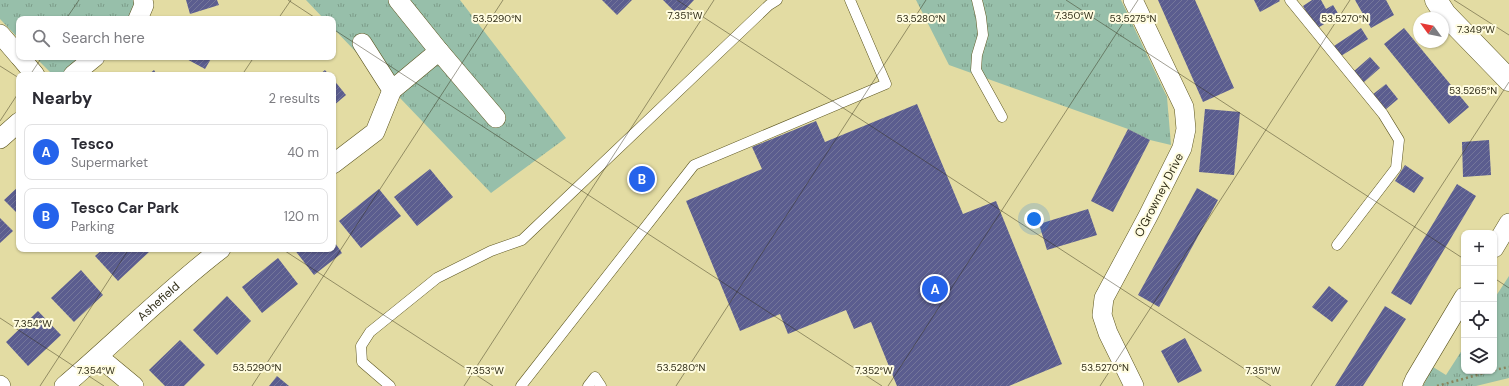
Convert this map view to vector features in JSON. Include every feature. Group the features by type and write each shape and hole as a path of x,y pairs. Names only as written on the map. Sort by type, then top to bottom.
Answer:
{"street":[{"path":"139,16 144,5 143,0"},
{"path":"398,0 496,118"},
{"name":"O'Growney Drive","path":"1133,0 1184,107 1186,129 1182,148 1148,216 1104,298 1102,314 1108,333 1134,386"},
{"path":"1436,0 1445,14 1509,80"},
{"path":"0,34 16,52"},
{"path":"362,43 392,90"},
{"path":"336,162 375,132 392,90 440,51"},
{"path":"23,60 33,72"},
{"path":"77,72 91,60"},
{"path":"0,139 16,125"},
{"path":"1497,243 1509,223"},
{"name":"Ashefield","path":"64,386 99,357 217,252"},
{"path":"1412,386 1461,302"},
{"path":"99,357 134,386"}],"lane":[{"path":"390,386 362,362 362,346 370,332 437,278 491,251 522,240 769,5 777,0"},
{"path":"521,386 694,165 886,84 850,0"},
{"path":"977,0 983,35 977,55 976,70 1002,117"},
{"path":"1290,0 1383,114 1399,140 1396,168 1337,245"},
{"path":"588,386 595,377 601,386"}],"path":[{"path":"1497,370 1509,366"},
{"path":"1437,386 1482,374"}],"green space":[{"path":"0,0 136,1 130,16 16,16 16,36 0,19"},
{"path":"306,0 460,0 566,138 491,193 336,31 336,16 321,16"},
{"path":"916,0 1121,0 1167,97 1171,145 1150,140 1128,129 949,65"},
{"path":"38,60 80,60 66,72 50,72"},
{"path":"1509,276 1509,378 1476,386 1423,386 1433,367 1446,375 1461,352 1461,374 1497,374 1497,294"}],"building":[{"path":"186,0 217,0 219,5 190,14"},
{"path":"602,0 632,0 617,15"},
{"path":"663,0 694,0 679,16"},
{"path":"1158,0 1195,0 1234,88 1203,102"},
{"path":"1254,0 1279,0 1280,1 1260,12"},
{"path":"1312,0 1321,0 1326,9 1333,5 1339,15 1316,29 1303,6"},
{"path":"1355,0 1386,0 1394,15 1371,28"},
{"path":"1361,28 1368,39 1341,56 1334,46"},
{"path":"1404,28 1413,39 1413,48 1420,48 1469,107 1449,124 1384,44"},
{"path":"1370,57 1380,68 1363,83 1353,72"},
{"path":"188,60 210,60 205,69"},
{"path":"336,83 346,95 336,103"},
{"path":"1386,84 1398,99 1385,110 1372,95"},
{"path":"917,104 963,214 996,201 1062,364 1009,386 897,386 871,322 854,329 846,310 788,334 780,314 740,331 686,201 762,169 752,147 816,121 825,142"},
{"path":"1205,109 1240,112 1234,175 1199,172"},
{"path":"1128,129 1150,140 1113,212 1091,201"},
{"path":"1489,140 1491,175 1463,177 1462,142"},
{"path":"1405,165 1424,178 1414,193 1395,181"},
{"path":"430,169 453,197 417,226 394,197"},
{"path":"1457,184 1476,196 1411,305 1391,293"},
{"path":"1197,188 1218,200 1159,307 1138,295"},
{"path":"16,189 16,212 4,200"},
{"path":"379,189 401,216 361,248 339,221"},
{"path":"1088,209 1097,235 1047,250 1039,224"},
{"path":"0,218 13,231 0,243"},
{"path":"336,244 342,253 314,275 296,252 336,252"},
{"path":"100,252 149,252 118,281 95,256"},
{"path":"278,258 298,284 262,313 242,287"},
{"path":"81,270 103,295 74,322 51,298"},
{"path":"1329,286 1348,301 1332,322 1312,307"},
{"path":"227,296 251,321 217,355 193,330"},
{"path":"1385,306 1406,319 1363,386 1335,386"},
{"path":"38,311 61,335 28,366 6,342"},
{"path":"1185,338 1202,371 1178,383 1161,351"},
{"path":"180,340 205,365 184,386 165,386 149,370"},
{"path":"277,376 289,386 269,386"}],"place":[{"name":"Tesco Car Park","path":"642,179"},
{"name":"Tesco","path":"935,289"}]}
